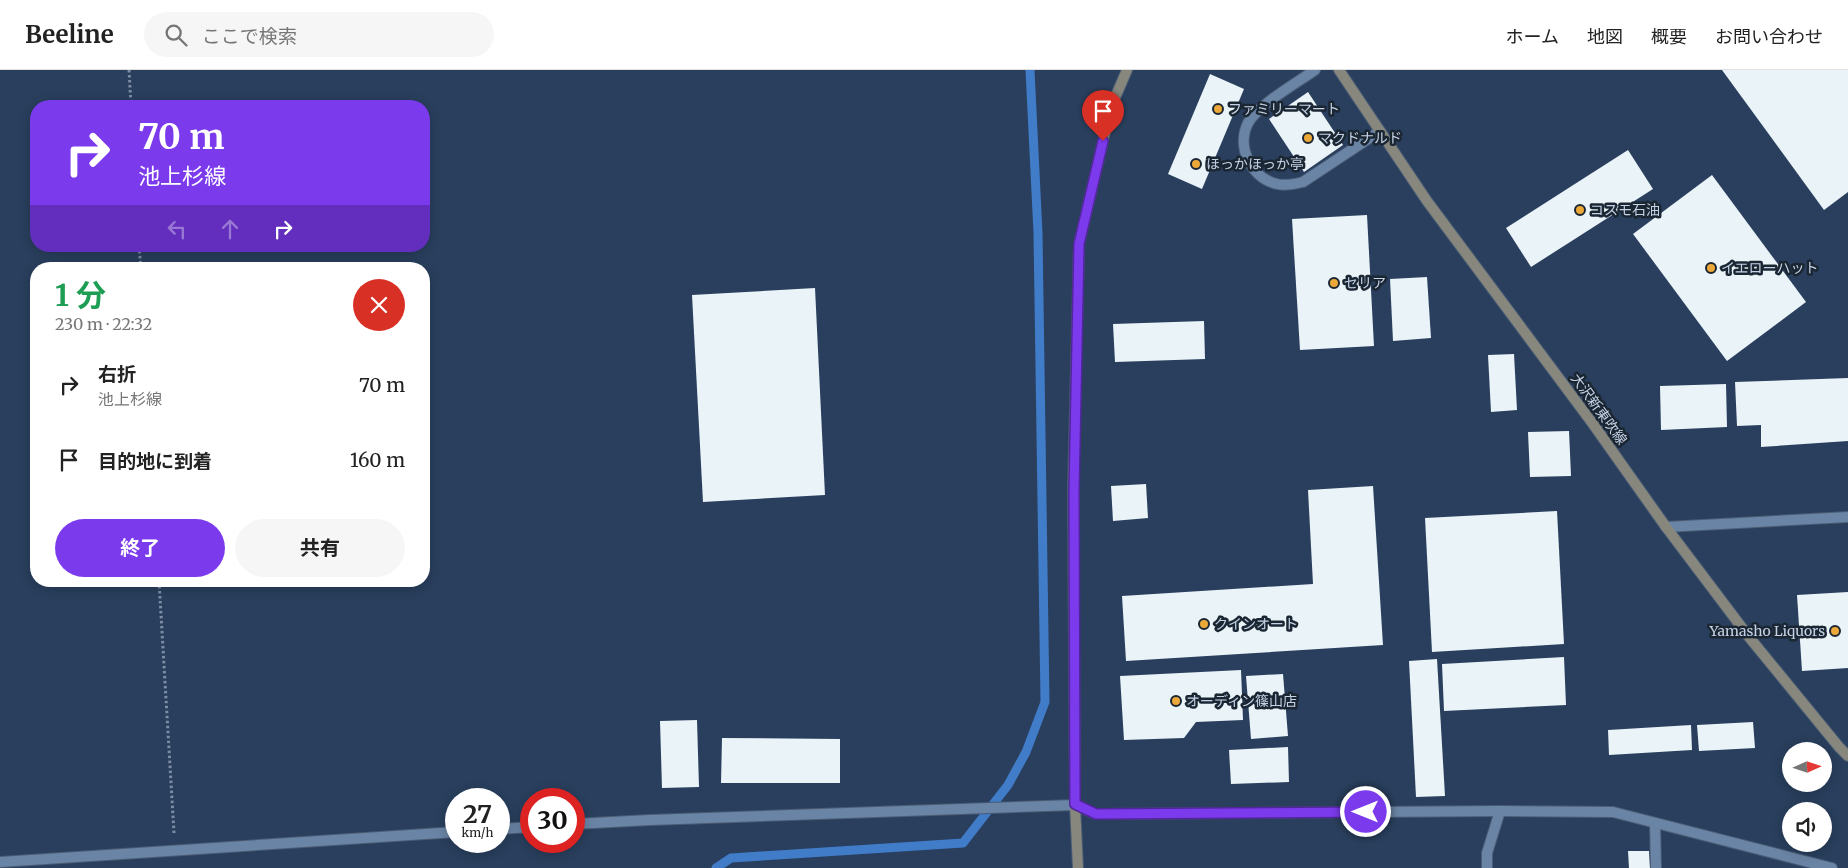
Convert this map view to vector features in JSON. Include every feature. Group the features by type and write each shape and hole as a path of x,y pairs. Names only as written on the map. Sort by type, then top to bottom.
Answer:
{"main road":[{"path":"1078,868 1075,804 1074,491 1079,244 1111,107 1127,70"},
{"name":"大沢新東吹線","path":"1339,70 1428,201 1593,424 1666,527 1749,637 1848,756"}],"street":[{"path":"1315,70 1256,112 1248,123 1244,135 1244,148 1248,161 1255,172 1265,180 1277,184 1291,185 1303,182 1380,131"},
{"path":"1666,527 1848,517"},
{"path":"585,823 1075,804 1096,814 1613,812 1832,868"},
{"path":"1487,868 1487,853 1500,811"},
{"path":"1655,822 1656,868"},
{"path":"0,862 445,833"}],"path":[{"path":"129,70 131,100"},
{"path":"159,587 175,850"}],"building":[{"path":"1722,70 1848,70 1848,192 1824,210"},
{"path":"1210,74 1244,89 1202,189 1168,174"},
{"path":"1308,92 1343,145 1304,172 1269,119"},
{"path":"1628,150 1653,189 1531,267 1506,228"},
{"path":"1712,175 1806,302 1727,361 1633,234"},
{"path":"1367,215 1374,346 1300,350 1292,219"},
{"path":"1427,277 1431,338 1393,341 1390,279"},
{"path":"815,288 825,495 703,502 692,295"},
{"path":"1204,321 1205,359 1115,362 1113,324"},
{"path":"1514,354 1517,410 1491,412 1488,355"},
{"path":"1848,378 1848,441 1761,447 1761,425 1737,426 1735,382"},
{"path":"1726,384 1727,427 1661,430 1660,386"},
{"path":"1569,431 1571,476 1530,477 1528,432"},
{"path":"1146,484 1148,518 1113,521 1111,486"},
{"path":"1373,486 1383,645 1126,661 1122,596 1313,584 1308,490"},
{"path":"1557,511 1564,644 1432,652 1425,518"},
{"path":"1848,592 1848,668 1802,671 1797,595"},
{"path":"1564,657 1566,705 1444,711 1442,664"},
{"path":"1437,659 1445,796 1416,797 1409,661"},
{"path":"1241,670 1243,720 1196,722 1184,738 1124,740 1120,676"},
{"path":"1283,674 1288,736 1251,739 1246,676"},
{"path":"697,720 699,787 662,788 660,721"},
{"path":"1753,722 1755,748 1699,751 1697,725"},
{"path":"1691,725 1692,750 1609,755 1608,730"},
{"path":"722,738 840,739 840,783 721,783"},
{"path":"1288,747 1289,782 1231,784 1229,750"},
{"path":"1628,851 1649,851 1650,868 1629,868"}],"waterway":[{"path":"716,868 731,858 963,843 1008,785 1026,752 1045,702 1038,233 1030,70"}],"place":[{"name":"ファミリーマート","path":"1218,109"},
{"name":"マクドナルド","path":"1308,138"},
{"name":"ほっかほっか亭","path":"1196,164"},
{"name":"コスモ石油","path":"1580,210"},
{"name":"イエローハット","path":"1711,268"},
{"name":"セリア","path":"1334,283"},
{"name":"クインオート","path":"1204,624"},
{"name":"Yamasho Liquors","path":"1835,631"},
{"name":"オーディン篠山店","path":"1176,701"}],"route":[{"path":"1103,141 1079,244 1074,491 1075,804 1096,814 1366,812"}]}
